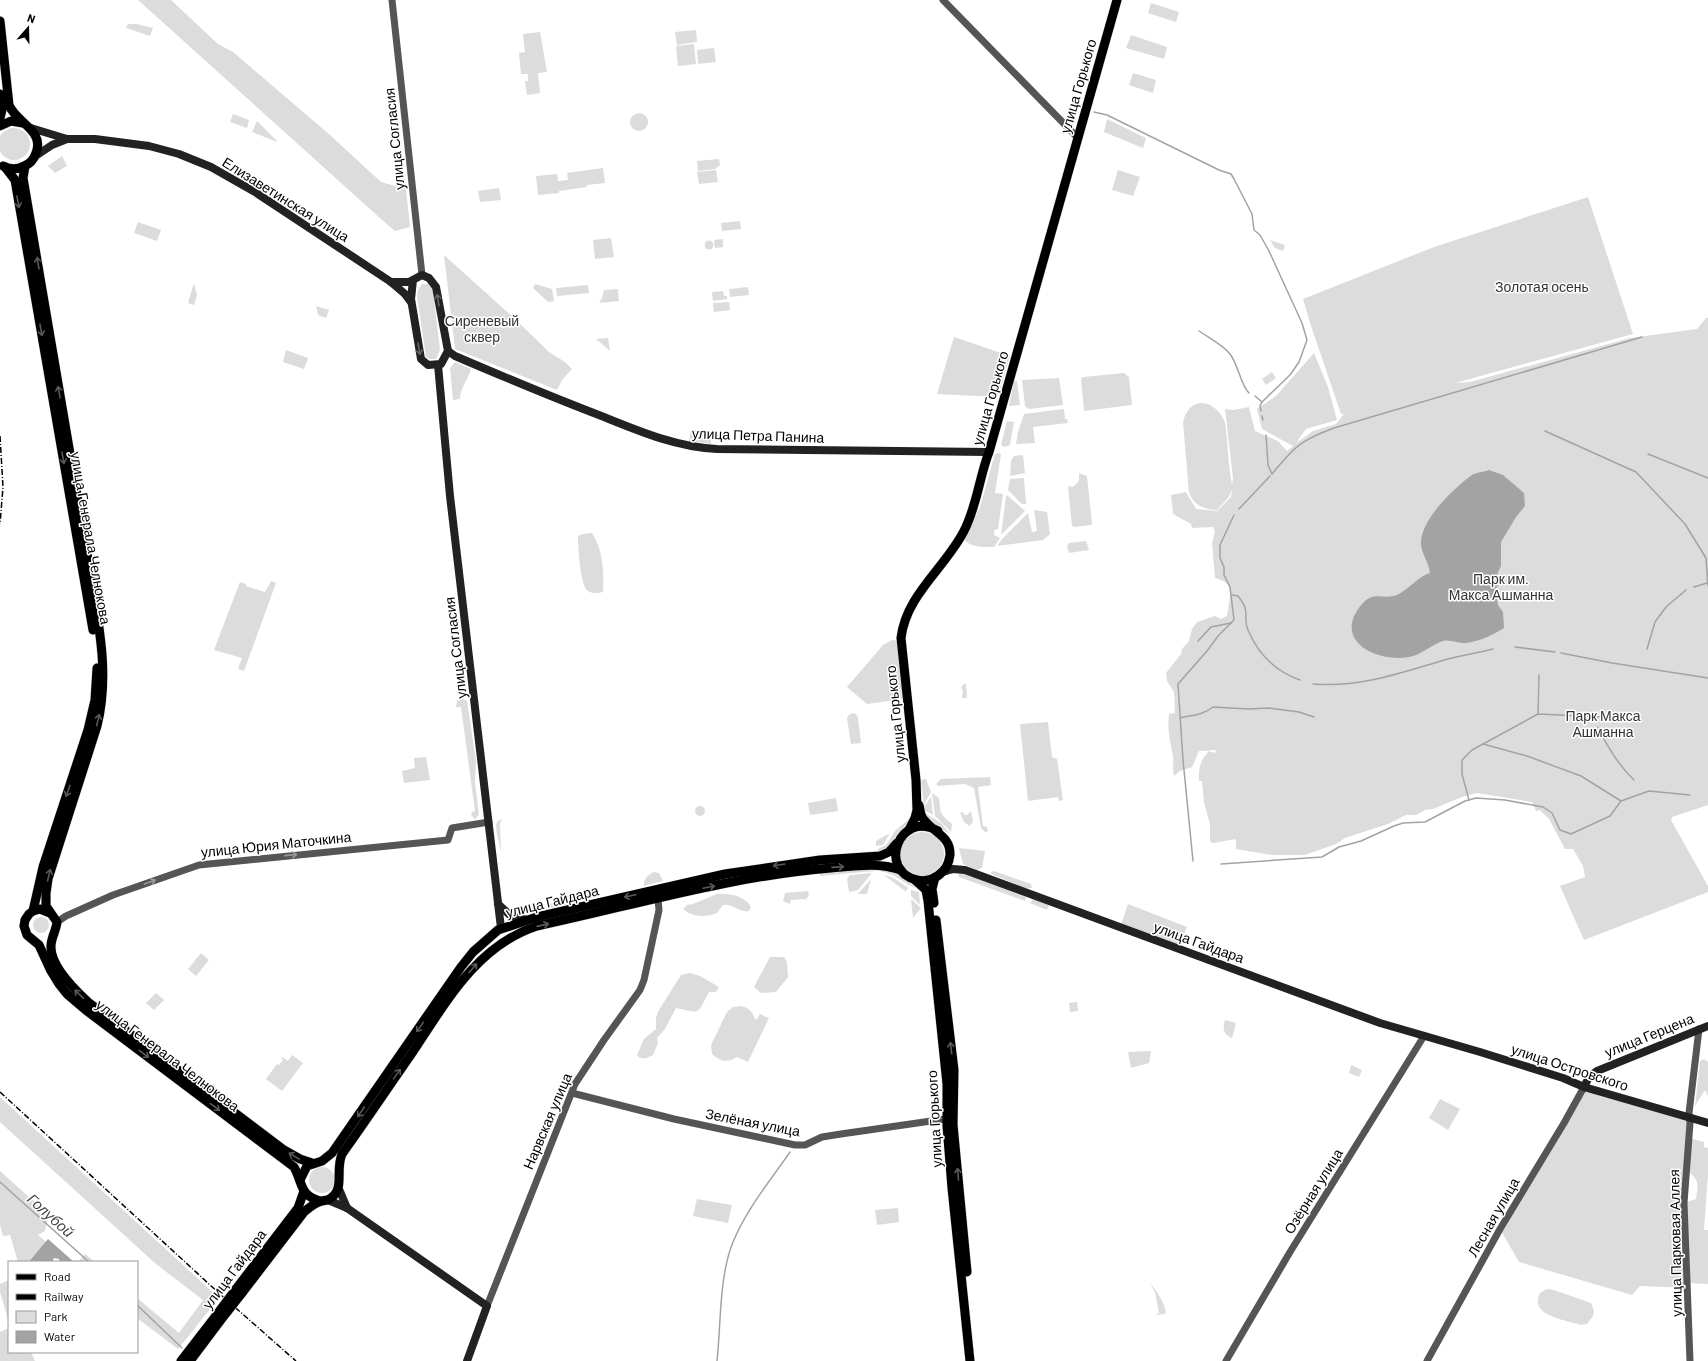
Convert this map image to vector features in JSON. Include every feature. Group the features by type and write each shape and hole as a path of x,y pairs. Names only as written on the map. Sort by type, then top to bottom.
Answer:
{"main road":[{"name":"улица Горького","path":"897,843 901,837 910,830 916,813 916,794 901,638 905,617 966,526 989,452 1117,0"},
{"path":"0,21 9,105 13,113 35,134 38,142 34,157 25,166"},
{"path":"0,94 2,110 0,118"},
{"path":"0,126 11,121 27,125"},
{"name":"Елизаветинская улица","path":"27,125 67,139 95,139 149,146 179,154 211,167 255,192 391,282 405,294 411,302"},
{"name":"Елизаветинская улица","path":"34,157 52,145 67,139"},
{"name":"улица Генерала Челнокова","path":"2,165 18,168 25,166 23,178 93,590 104,675 102,700 97,726 48,879 46,906 54,917 54,934 50,949 65,978 88,1002 128,1037 294,1167 300,1180"},
{"name":"улица Генерала Челнокова","path":"2,165 14,180 98,664 96,692 89,725 43,867 33,911 25,920 24,926 26,934 39,945 51,971 67,994 87,1011 128,1037 284,1150 300,1159 312,1163"},
{"path":"391,282 401,283 413,280 422,275 429,278 436,286 448,351 441,364 438,365 428,365 421,359 411,302 413,280"},
{"name":"улица Петра Панина","path":"448,351 455,356 584,410 656,437 685,445 717,449 989,452"},
{"name":"улица Согласия","path":"438,365 450,496 501,928"},
{"name":"улица Горького","path":"916,794 923,817 946,841 950,851 948,864 939,875 932,889 954,1070 950,1118 952,1188 970,1361"},
{"path":"910,830 924,826 938,831"},
{"path":"897,843 895,855 900,870"},
{"name":"улица Гайдара","path":"322,1161 332,1153 338,1145 464,963 485,940 501,928 527,920 725,874 812,861 880,856 889,852 897,843"},
{"name":"улица Гайдара","path":"950,851 957,863 965,870"},
{"name":"улица Гайдара","path":"239,1291 304,1212 332,1198 338,1188 338,1164 342,1154 447,1002 476,964 507,939 537,926 753,878 801,870 881,865 900,870"},
{"name":"улица Гайдара","path":"939,875 953,869 965,870 1363,1017 1424,1036"},
{"name":"улица Горького","path":"900,870 915,880 926,890 928,901 976,1361"},
{"path":"915,880 924,881 939,875"},
{"path":"498,904 511,916 527,920"},
{"path":"33,911 40,909 54,917"},
{"path":"501,928 507,939"},
{"path":"33,940 40,942 48,940 54,934"},
{"name":"улица Герцена","path":"1584,1087 1588,1077 1597,1071 1708,1026"},
{"name":"улица Островского","path":"1424,1036 1510,1061 1563,1078 1584,1087 1708,1123"},
{"path":"338,1174 329,1163 322,1161 312,1163 307,1166 300,1180 304,1191 312,1199 347,1208 487,1306"},
{"path":"338,1188 347,1208"},
{"name":"улица Гайдара","path":"190,1361 218,1319 298,1208 304,1191"},
{"name":"Нарвская улица","path":"467,1361 487,1306"},
{"name":"улица Гайдара","path":"181,1361 218,1319"}],"street":[{"name":"улица Согласия","path":"392,0 422,275"},
{"path":"943,0 1078,138"},
{"name":"улица Юрия Маточкина","path":"54,917 66,916 113,895 199,865 448,840 452,828 489,822"},
{"name":"Нарвская улица","path":"487,1306 579,1076 640,990 644,980 659,910 658,899"},
{"name":"улица Парковая Аллея","path":"1690,1361 1684,1203 1689,1118 1699,1029"},
{"name":"Озёрная улица","path":"1226,1361 1290,1252 1424,1036"},
{"name":"Лесная улица","path":"1428,1361 1500,1229 1564,1124 1584,1087"},
{"name":"Зелёная улица","path":"572,1093 674,1119 795,1145 808,1144 828,1136 950,1118"}],"green space":[{"path":"138,0 171,0 218,44 233,52 330,135 381,182 406,189 410,227 395,231"},
{"path":"1151,3 1179,12 1176,22 1148,13"},
{"path":"128,24 137,24 153,28 150,36 126,28"},
{"path":"696,30 697,42 677,45 675,32"},
{"path":"540,32 547,72 538,73 540,93 527,95 525,81 528,81 528,74 521,74 519,53 525,52 523,34"},
{"path":"1131,35 1167,47 1164,59 1126,48"},
{"path":"694,44 696,64 678,66 676,46"},
{"path":"714,48 716,62 698,64 697,50"},
{"path":"1133,73 1156,80 1153,93 1129,85"},
{"path":"639,113 645,116 648,122 645,128 639,131 633,128 630,122 633,116"},
{"path":"233,114 249,120 247,128 230,122"},
{"path":"1107,119 1146,138 1143,148 1104,132"},
{"path":"257,121 277,141 277,142 252,132"},
{"path":"17,128 23,130 28,135 30,141 28,153 23,158 11,160 5,158 0,153 -1,138 5,130"},
{"path":"62,156 67,166 55,173 48,166"},
{"path":"719,159 720,165 715,169 698,171 697,161"},
{"path":"603,168 605,183 559,191 559,193 538,195 536,176 557,174 558,181 568,180 567,173"},
{"path":"716,170 718,182 699,184 697,172"},
{"path":"1118,170 1140,177 1133,196 1112,190"},
{"path":"499,188 501,200 480,202 478,191"},
{"name":"Парк Макса Ашманна","path":"1588,197 1633,334 1455,383 1470,382 1630,338 1697,329 1706,318 1708,318 1708,805 1672,817 1671,820 1708,886 1708,892 1584,940 1560,886 1585,877 1583,866 1573,849 1565,849 1549,819 1540,810 1536,811 1532,802 1477,793 1462,797 1433,809 1425,810 1416,815 1406,815 1388,824 1345,838 1336,844 1305,855 1272,855 1236,849 1236,839 1213,843 1210,841 1210,824 1204,803 1202,781 1199,781 1199,776 1204,757 1209,751 1215,753 1216,750 1199,751 1192,767 1180,771 1174,776 1173,756 1168,726 1169,714 1175,713 1174,692 1167,681 1166,673 1189,641 1192,629 1197,622 1215,616 1221,619 1227,616 1230,591 1226,583 1215,578 1212,543 1215,531 1213,527 1192,528 1191,524 1173,514 1171,495 1186,492 1196,509 1217,511 1231,497 1232,490 1228,498 1217,510 1200,506 1191,497 1189,493 1183,422 1186,414 1190,408 1196,404 1202,403 1214,407 1224,420 1232,485 1233,478 1225,409 1234,410 1249,407 1255,431 1278,441 1287,451 1293,446 1262,429 1257,409 1276,396 1314,353 1328,387 1337,420 1306,429 1296,443 1313,431 1336,424 1344,414 1341,414 1303,299 1434,247"},
{"path":"740,221 741,229 722,231 721,223"},
{"path":"138,222 161,230 157,241 134,233"},
{"path":"611,238 614,257 595,259 593,240"},
{"path":"723,239 723,247 715,248 714,240"},
{"path":"1270,240 1285,245 1283,251 1275,248"},
{"path":"707,241 711,241 713,245 711,249 707,249 705,247 705,243"},
{"name":"Сиреневый сквер","path":"444,255 514,318 549,352 565,362 572,369 562,380 557,390 455,349"},
{"path":"194,283 197,295 194,305 188,303"},
{"path":"422,284 428,284 433,290 440,350 436,359 429,359 426,357 417,296 418,290"},
{"path":"535,284 552,289 554,301 548,302 533,288"},
{"path":"588,285 589,293 557,296 556,288"},
{"path":"748,287 749,295 730,297 729,289"},
{"path":"618,289 619,301 599,303 604,290"},
{"path":"723,291 724,296 727,296 727,299 713,301 712,292"},
{"path":"729,302 730,310 714,312 713,303"},
{"path":"316,306 329,310 326,318 318,315"},
{"path":"954,337 1010,356 998,397 937,394"},
{"path":"608,338 610,351 596,339"},
{"path":"286,350 308,358 304,369 283,362"},
{"path":"455,362 471,369 461,392 460,399 453,400 450,368"},
{"path":"1272,372 1276,378 1266,385 1262,379"},
{"path":"1124,373 1129,377 1132,405 1084,411 1081,379 1083,377"},
{"path":"1059,378 1063,405 1029,409 1025,406 1022,380"},
{"path":"1014,381 1017,381 1020,405 1009,406"},
{"path":"1064,409 1065,419 1067,419 1068,423 1033,427 1035,443 1016,444 1024,414"},
{"path":"1007,421 1014,422 1010,445 1004,447 1001,445"},
{"path":"691,430 711,433 711,444 689,441"},
{"path":"995,454 1001,454 995,493 1003,494 998,529 994,530 994,535 1000,538 994,547 975,546 965,541 965,539 980,507"},
{"path":"1023,455 1025,473 1010,476 1011,461 1014,456"},
{"path":"1079,473 1087,476 1092,523 1091,525 1074,527 1072,526 1068,486 1073,487 1079,481"},
{"path":"1024,478 1026,504 1022,504 1008,490 1010,479"},
{"path":"1007,495 1025,511 1001,535 1006,497"},
{"path":"1034,510 1047,512 1050,534 1043,540 997,546 1028,513 1032,532 1037,531"},
{"path":"592,533 601,554 603,569 603,592 598,593 590,592 585,588 581,574 579,556 578,536"},
{"path":"1086,541 1089,550 1069,553 1067,546 1069,543"},
{"path":"271,581 276,583 244,671 238,669 242,658 214,650 240,582 246,584 246,586 265,592"},
{"path":"895,640 898,644 902,699 867,704 847,687 883,645"},
{"path":"966,684 967,698 962,698 963,691 961,687"},
{"path":"463,699 467,701 476,761 475,782 479,815 475,819 471,815 472,812 475,811 461,707 456,707 457,700"},
{"path":"852,713 856,714 858,718 861,743 851,744 847,718"},
{"path":"1048,722 1052,757 1057,759 1063,800 1059,801 1058,797 1028,801 1020,724"},
{"path":"426,757 430,780 404,783 402,771 415,768 414,758"},
{"path":"990,777 991,785 978,787 983,826 987,827 988,831 985,832 981,828 974,788 965,784 938,786 936,784 941,779"},
{"path":"923,779 926,779 931,792 924,805 921,782"},
{"path":"932,793 939,798 941,813 952,824 951,832 935,816"},
{"path":"931,797 933,815 924,810 924,807"},
{"path":"836,798 838,811 810,815 808,803"},
{"path":"698,806 702,806 704,807 704,815 698,816 695,813 695,809"},
{"path":"922,811 941,823 950,834 930,822"},
{"path":"971,811 973,821 970,826 964,822 960,813 963,812 964,815 967,815"},
{"path":"502,819 500,824 501,852 496,826 497,821"},
{"path":"909,819 911,822 900,830 888,848 877,853 878,849 886,845 896,830"},
{"path":"918,832 926,832 931,833 938,838 943,845 943,863 938,870 931,875 918,876 910,873 903,866 900,858 900,850 903,842 910,835"},
{"path":"890,833 883,845 876,846 876,841"},
{"path":"959,848 985,851 982,868 977,870 963,864"},
{"path":"874,868 874,871 820,876 820,872"},
{"path":"879,868 907,878 919,889 894,876 879,871"},
{"path":"958,871 1026,897 1025,901 959,877"},
{"path":"994,871 1031,884 1032,888 1025,888 991,874 991,872"},
{"path":"654,872 659,873 663,881 644,886 646,878"},
{"path":"872,873 858,890 849,892 847,879 850,875"},
{"path":"884,875 897,880 908,888 907,890 905,891"},
{"path":"871,879 867,894 858,894"},
{"path":"911,890 919,892 920,905 911,896"},
{"path":"808,891 809,896 805,900 791,900 790,904 783,901 785,893"},
{"path":"717,894 736,896 745,900 751,907 749,911 745,911 729,905 723,905 717,913 704,916 691,914 683,909 687,905"},
{"path":"911,899 921,908 913,918"},
{"path":"1033,899 1049,905 1047,910 1030,903"},
{"path":"577,900 577,902 546,909 549,904"},
{"path":"1128,904 1187,927 1179,946 1121,925"},
{"path":"41,917 47,919 49,925 47,931 41,933 35,931 33,925 35,919"},
{"path":"201,953 209,960 196,976 188,969"},
{"path":"770,957 784,957 787,962 788,977 776,992 761,993 754,987"},
{"path":"690,973 700,976 719,987 716,992 709,992 700,1009 697,1011 676,1008 665,1029 657,1038 658,1043 653,1055 646,1058 640,1058 637,1055 644,1039 656,1029 656,1017 659,1010 681,975"},
{"path":"156,993 164,1000 154,1010 146,1003"},
{"path":"1077,1002 1078,1011 1070,1012 1069,1003"},
{"path":"741,1006 750,1011 755,1019 757,1019 760,1014 769,1018 748,1062 737,1057 727,1061 718,1059 712,1054 711,1045 727,1012 733,1007"},
{"path":"1225,1020 1236,1023 1232,1038 1224,1031"},
{"path":"1151,1051 1149,1063 1131,1068 1128,1052"},
{"path":"292,1055 303,1063 282,1091 266,1079 277,1064 279,1065 283,1060 281,1058 282,1057 288,1061"},
{"path":"1704,1059 1708,1062 1708,1096 1705,1090 1695,1106 1700,1061"},
{"path":"1351,1065 1362,1070 1359,1077 1349,1073"},
{"path":"1584,1087 1689,1118 1689,1138 1704,1142 1704,1147 1708,1148 1708,1174 1704,1230 1708,1230 1708,1284 1688,1283 1688,1288 1640,1286 1632,1295 1519,1262 1500,1229","holes":["1686,1169 1691,1173 1697,1182 1696,1199 1684,1203"]},
{"path":"0,1097 219,1298 178,1349 138,1319 138,1299 179,1333 203,1300 156,1264 0,1122"},
{"path":"1440,1099 1460,1109 1448,1130 1429,1118"},
{"path":"322,1167 331,1171 335,1180 331,1189 322,1193 313,1189 309,1180 313,1171"},
{"path":"0,1171 49,1215 45,1231 38,1235 46,1242 30,1259 32,1261 18,1261 10,1235 3,1236 0,1225"},
{"path":"697,1199 732,1205 728,1223 693,1216"},
{"path":"898,1208 899,1222 877,1225 875,1210"},
{"path":"85,1254 94,1261 79,1261"},
{"path":"8,1280 8,1319 0,1292 0,1284"},
{"path":"1149,1282 1157,1292 1165,1308 1165,1314 1155,1315 1159,1313 1155,1292"},
{"path":"1547,1289 1591,1303 1594,1311 1593,1316 1587,1324 1581,1325 1559,1319 1544,1312 1539,1307 1538,1301 1540,1293"},
{"path":"8,1328 8,1353 31,1353 35,1361 0,1361 0,1332"}],"water":[{"path":"1489,470 1503,475 1524,493 1525,506 1516,517 1501,542 1501,566 1495,579 1499,585 1495,589 1498,605 1503,612 1504,628 1472,642 1464,643 1443,641 1409,657 1396,658 1383,656 1371,652 1361,646 1354,638 1352,628 1354,616 1363,603 1371,597 1388,597 1397,595 1430,573 1421,545 1426,524 1444,500 1464,481 1473,475"},
{"path":"48,1239 73,1261 60,1261 59,1259 54,1258 52,1261 30,1260"}],"waterway":[{"path":"1094,112 1107,115 1219,170 1231,174 1234,179 1252,214 1254,230 1260,235 1269,251 1302,323 1307,340 1299,362 1290,375 1262,402 1260,406 1261,411"},
{"path":"1199,331 1220,345 1230,354 1246,390 1249,393"},
{"path":"1272,474 1286,457 1299,445 1313,436 1334,428 1642,337"},
{"path":"1255,396 1262,402"},
{"path":"1262,416 1263,420"},
{"path":"1545,431 1636,472 1685,524 1706,558 1708,586"},
{"path":"1266,435 1268,465 1272,474"},
{"path":"1648,454 1708,478"},
{"path":"1239,509 1270,476"},
{"path":"1193,861 1183,760 1178,684 1218,636 1234,620 1230,587 1224,575 1224,567 1220,558 1220,545 1234,515"},
{"path":"1694,587 1707,583"},
{"path":"1647,649 1655,622 1666,607 1686,590"},
{"path":"1232,595 1238,596 1245,607 1246,626 1252,639 1262,654 1275,667 1300,680"},
{"path":"1198,641 1211,627 1231,623"},
{"path":"1515,647 1555,652"},
{"path":"1313,684 1348,684 1382,678 1448,659 1493,649"},
{"path":"1561,653 1612,663 1708,678"},
{"path":"1538,713 1539,675"},
{"path":"1180,718 1201,713 1213,707 1248,709 1269,708 1299,712 1314,717"},
{"path":"1469,800 1462,774 1462,760 1472,750 1538,714 1603,717"},
{"path":"1598,727 1614,755 1634,780"},
{"path":"1483,744 1527,756 1581,776 1621,801"},
{"path":"1221,864 1322,857 1339,847 1361,841 1394,826 1403,823 1425,822 1465,801 1476,798 1505,800 1543,807 1552,813 1560,830 1571,834 1610,816 1621,801 1649,791 1690,795"},
{"path":"717,1361 721,1301 728,1255 738,1230 751,1207 790,1152"},
{"name":"Голубой","path":"0,1182 88,1261"},
{"name":"Голубой","path":"138,1306 182,1348"}],"railway":[{"path":"0,436 3,487 0,524"},
{"path":"0,1092 221,1295 296,1361"}],"park label":[{"name":"Золотая осень","path":"1542,286"},
{"name":"Парк им. Макса Ашманна","path":"1501,586"}]}
